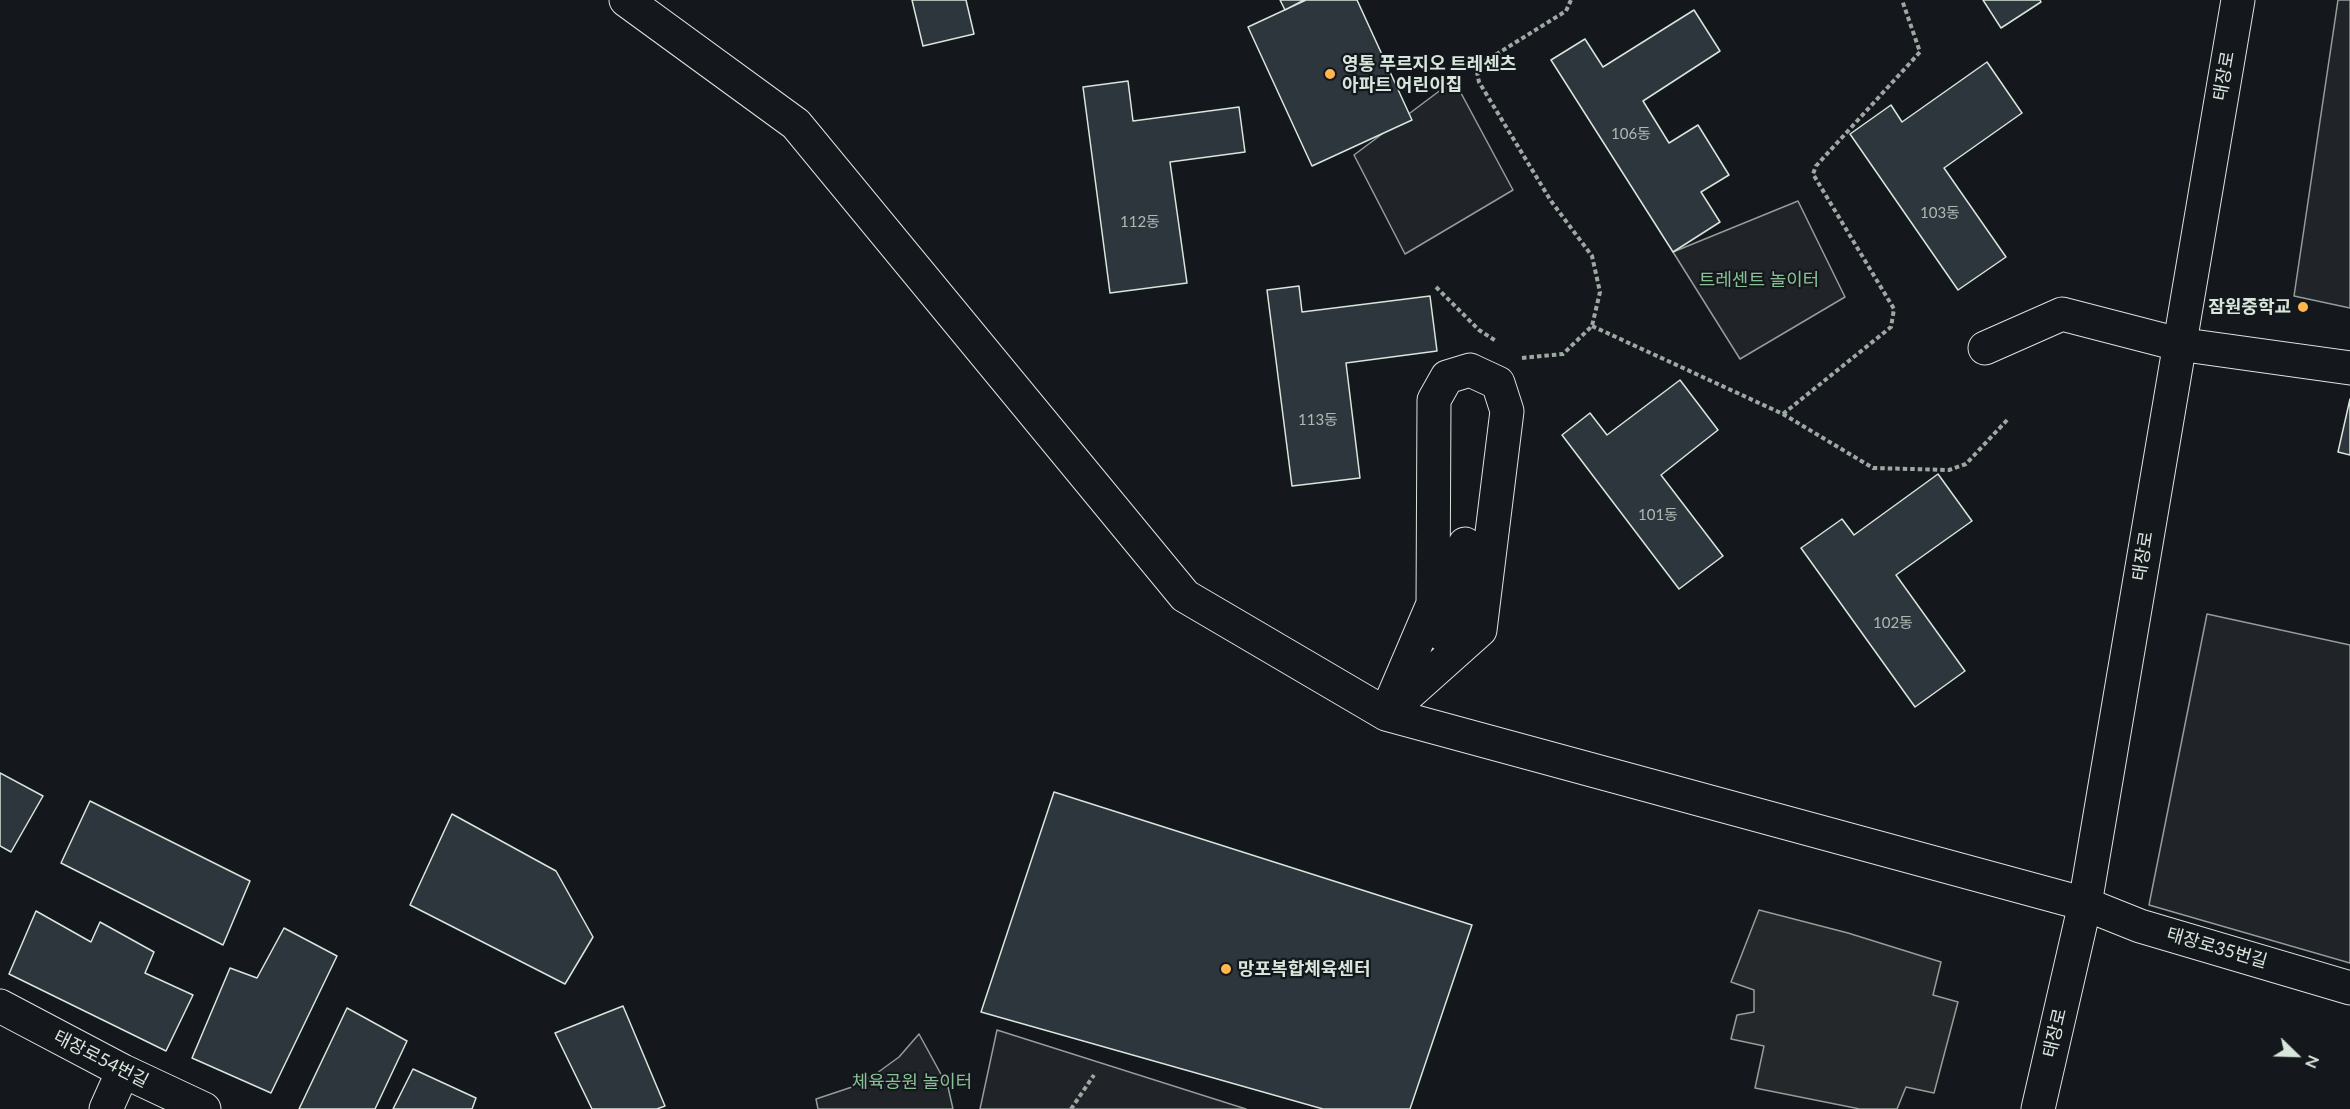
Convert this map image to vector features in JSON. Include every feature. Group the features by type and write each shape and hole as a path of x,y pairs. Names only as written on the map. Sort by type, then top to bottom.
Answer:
{"street":[{"name":"태장로35번길","path":"626,0 796,124 1185,596 1386,714 2085,904 2140,926 2350,988"},
{"name":"태장로","path":"2038,1109 2085,904 2238,0"},
{"path":"1985,348 2062,314 2178,344 2350,368"},
{"path":"1470,370 1498,383 1507,411 1480,630 1386,714 1433,604 1434,400 1447,377 1470,370"},
{"path":"1386,714 1452,618 1465,544"},
{"name":"태장로54번길","path":"0,1006 123,1071 149,1098 204,1109"},
{"path":"106,1109 123,1071"}],"path":[{"path":"1513,352 1522,358 1563,354 1592,326 1600,292 1592,256 1551,201 1479,82 1477,72 1484,62 1566,11 1571,0"},
{"path":"1783,414 1891,327 1893,309 1813,174 1816,166 1920,52 1902,0"},
{"path":"1436,287 1479,330 1505,347"},
{"path":"1592,326 1783,414 1873,468 1917,471 1949,470 1966,464 2008,419"},
{"path":"1071,1109 1094,1075"}],"green space":[{"path":"2338,0 2350,0 2350,308 2294,296"},
{"path":"1454,80 1513,190 1405,254 1354,155"},
{"name":"트레센트 놀이터","path":"1798,201 1845,297 1740,359 1673,252"},
{"path":"2207,614 2350,645 2350,963 2149,905"},
{"path":"997,1030 1246,1109 980,1109"},
{"name":"체육공원 놀이터","path":"919,1034 948,1087 953,1109 818,1109 816,1099 855,1086 877,1073 899,1057"}],"shaded area":[{"path":"1759,910 1848,933 1941,962 1933,995 1958,1002 1934,1093 1906,1087 1897,1109 1860,1109 1755,1088 1764,1046 1731,1039 1737,1015 1754,1012 1754,990 1731,982"}],"building":[{"path":"912,0 966,0 974,34 923,46"},
{"path":"1280,0 1304,0 1285,10"},
{"name":"영통 푸르지오 트레센츠 아파트 어린이집","path":"1306,0 1357,0 1412,120 1312,166 1248,27"},
{"path":"1983,0 2040,0 2041,2 2001,28"},
{"path":"1694,10 1720,51 1643,101 1669,143 1698,125 1729,175 1701,192 1720,222 1673,252 1551,60 1585,39 1603,67"},
{"path":"1987,62 2022,113 1944,168 2006,257 1958,290 1850,134 1891,105 1902,122"},
{"path":"1128,81 1133,121 1239,107 1245,152 1170,162 1187,283 1110,293 1083,87"},
{"path":"1299,286 1302,312 1430,296 1437,351 1346,363 1360,478 1292,486 1267,290"},
{"path":"1680,380 1718,430 1661,475 1723,556 1679,589 1562,435 1590,413 1607,435"},
{"path":"2350,399 2350,455 2338,452"},
{"path":"1938,474 1972,521 1896,575 1965,671 1915,707 1801,548 1842,519 1854,535"},
{"path":"0,773 43,796 11,852 0,846"},
{"name":"망포복합체육센터","path":"1054,792 1472,925 1410,1109 1323,1109 981,1012"},
{"path":"90,801 250,881 223,945 61,863"},
{"path":"452,814 556,871 593,937 565,984 410,905"},
{"path":"36,911 91,942 100,922 154,952 145,973 193,995 166,1051 9,974"},
{"path":"284,928 337,956 271,1093 192,1058 230,968 257,978"},
{"path":"623,1006 665,1106 657,1109 592,1109 555,1033"},
{"path":"347,1008 407,1041 375,1109 299,1109"},
{"path":"413,1069 476,1098 472,1109 393,1109"}],"place":[{"name":"영통 푸르지오 트레센츠 아파트 어린이집","path":"1330,74"},
{"name":"잠원중학교","path":"2303,307"},
{"name":"망포복합체육센터","path":"1226,969"}]}
